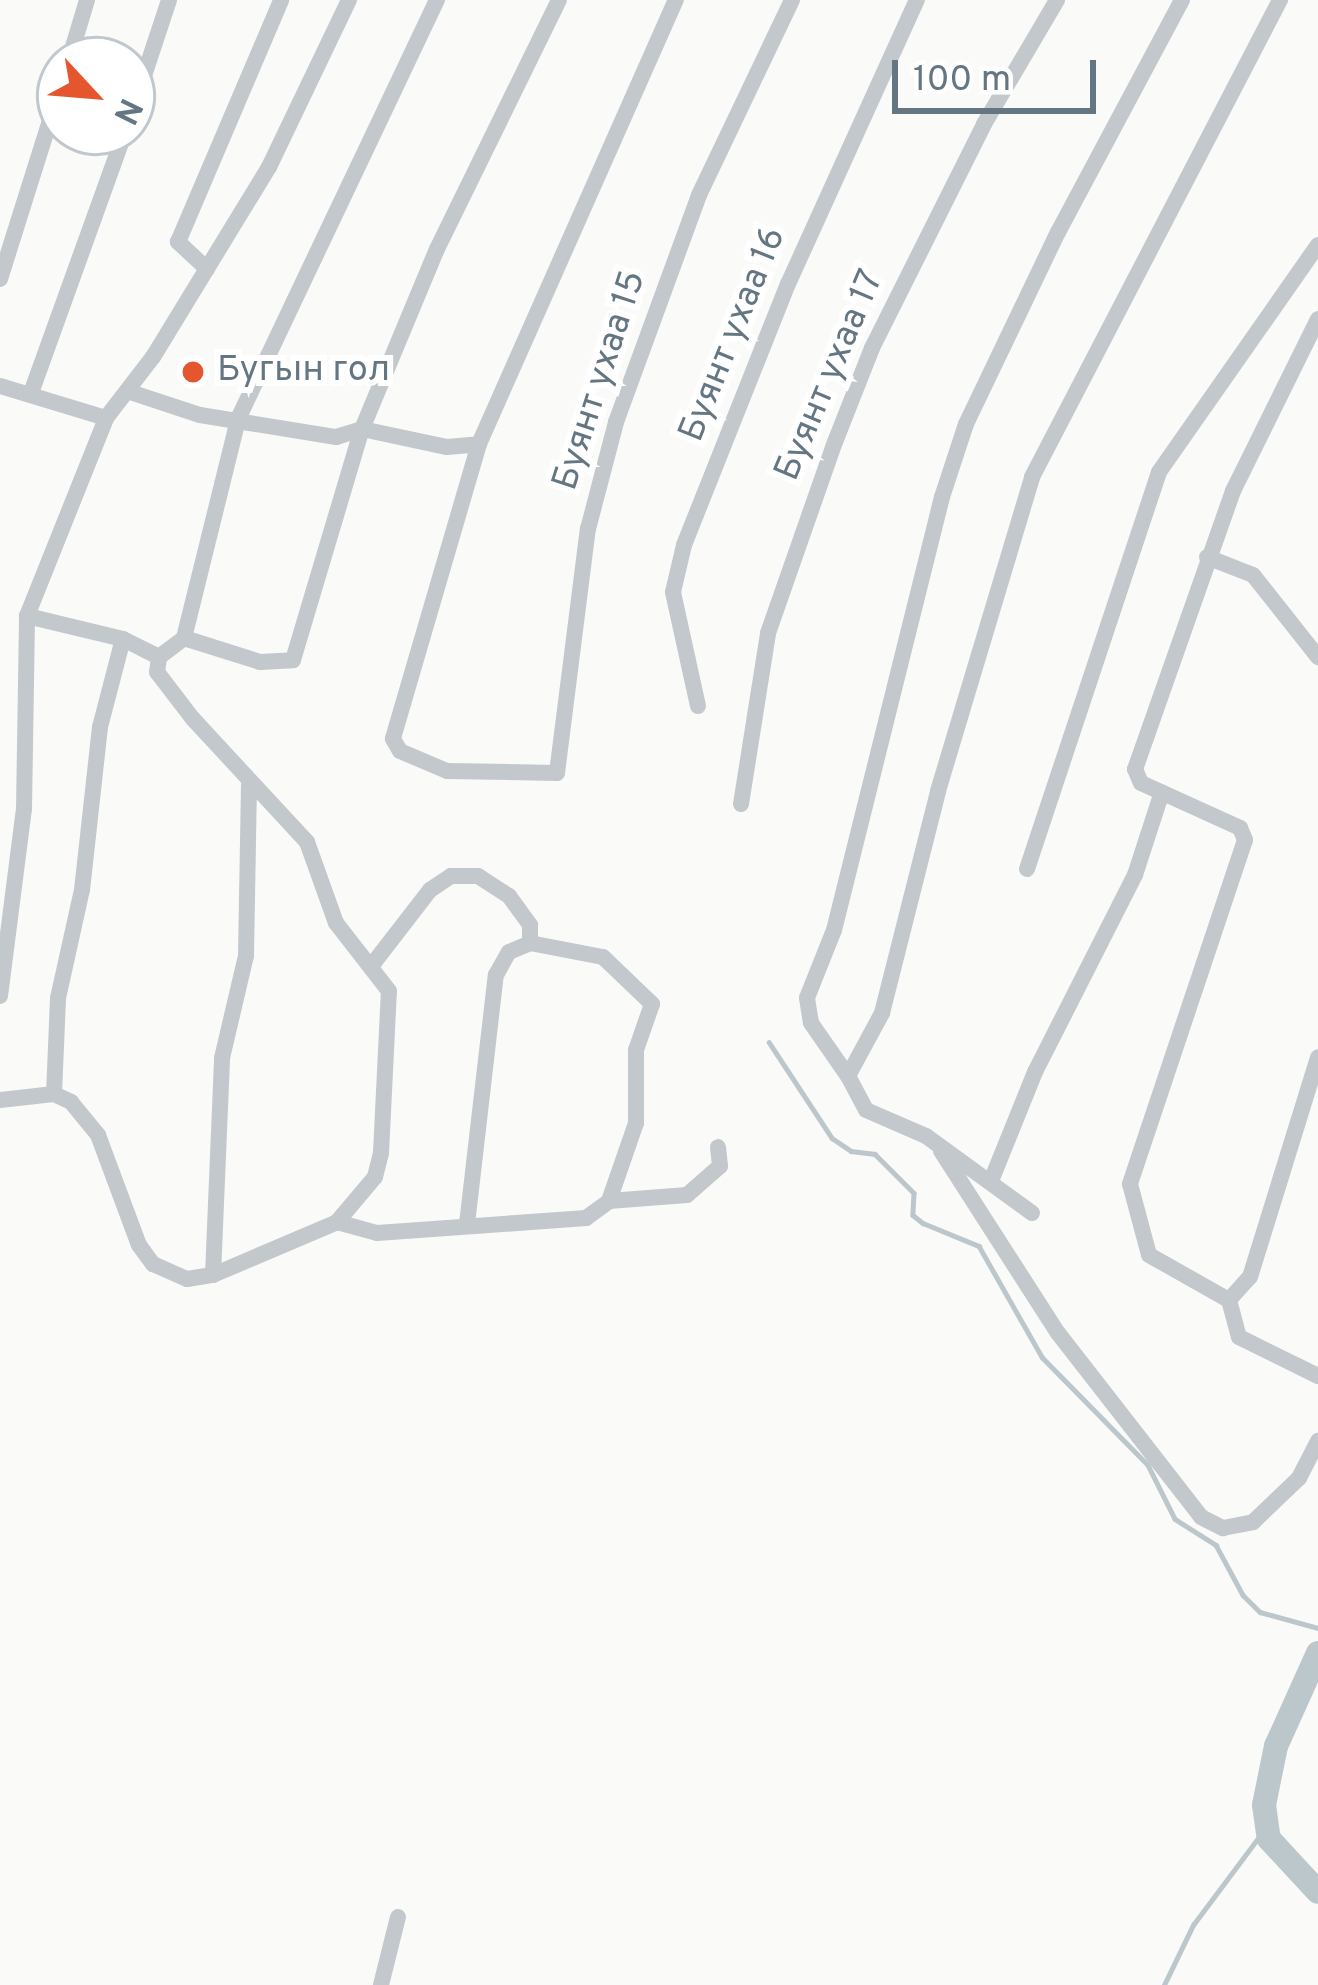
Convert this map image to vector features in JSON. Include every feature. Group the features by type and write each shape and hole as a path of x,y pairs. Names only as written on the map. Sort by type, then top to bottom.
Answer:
{"street":[{"path":"76,36 87,0"},
{"path":"156,39 169,0"},
{"path":"208,269 178,242 281,0"},
{"path":"0,996 24,809 27,616 106,418 208,269 269,167 349,0"},
{"path":"0,1100 54,1094 98,1135 153,1264 187,1279 213,1276 337,1222 375,1177 381,1153 389,991 336,923 307,842 249,782 157,672 159,657 184,638 238,419 436,0"},
{"path":"184,638 260,662 293,660 362,429 436,249 559,0"},
{"path":"127,391 336,437 362,429 447,447 478,444 676,0"},
{"name":"Буянт ухаа 15","path":"478,444 393,739 400,752 447,771 557,773 588,529 616,422 699,195 792,0"},
{"name":"Буянт ухаа 16","path":"698,706 673,592 684,545 788,284 916,0"},
{"name":"Буянт ухаа 17","path":"742,804 774,610 849,405 984,124 1057,0"},
{"path":"1181,0 1058,232 966,424 942,497 834,930 807,998 811,1023 866,1111 926,1136 941,1151 1058,1333 1201,1517 1223,1528 1253,1522 1299,1478 1318,1441"},
{"path":"848,1076 883,1013 938,791 1032,477 1280,0"},
{"path":"0,278 39,156"},
{"path":"31,393 116,156"},
{"path":"1028,869 1159,472 1318,244"},
{"path":"1318,320 1309,356 1207,557 1135,769 1141,783 1240,829 1245,840 1130,1184 1132,1209 1149,1255 1229,1300 1239,1337 1318,1376"},
{"path":"0,386 106,418"},
{"path":"1207,557 1253,575 1318,657"},
{"path":"27,616 123,639 159,657"},
{"path":"54,1094 58,998 82,890 100,727 123,639"},
{"path":"213,1276 222,1058 246,956 249,782"},
{"path":"991,1181 1035,1072 1135,875 1162,792"},
{"path":"373,965 430,890 451,876 478,876 509,896 530,925 530,944"},
{"path":"467,1224 477,1083 496,974 509,952 530,944 603,957 652,1004 636,1050 636,1123 609,1201"},
{"path":"1229,1300 1250,1277 1318,1058"},
{"path":"337,1222 377,1233 586,1218 609,1201 687,1195 720,1166 718,1147"},
{"path":"941,1151 991,1181 1032,1214"},
{"path":"381,1985 398,1917"}],"waterway":[{"path":"769,1042 832,1138 851,1151 875,1154 914,1193 913,1215 923,1223 979,1246 1042,1357 1148,1465 1175,1519 1216,1545 1243,1595 1260,1612 1318,1628"},
{"path":"1318,1653 1276,1746 1264,1805 1269,1839 1318,1892"},
{"path":"1164,1985 1193,1925 1267,1826"}],"place":[{"name":"Бугын гол","path":"193,372"}]}
